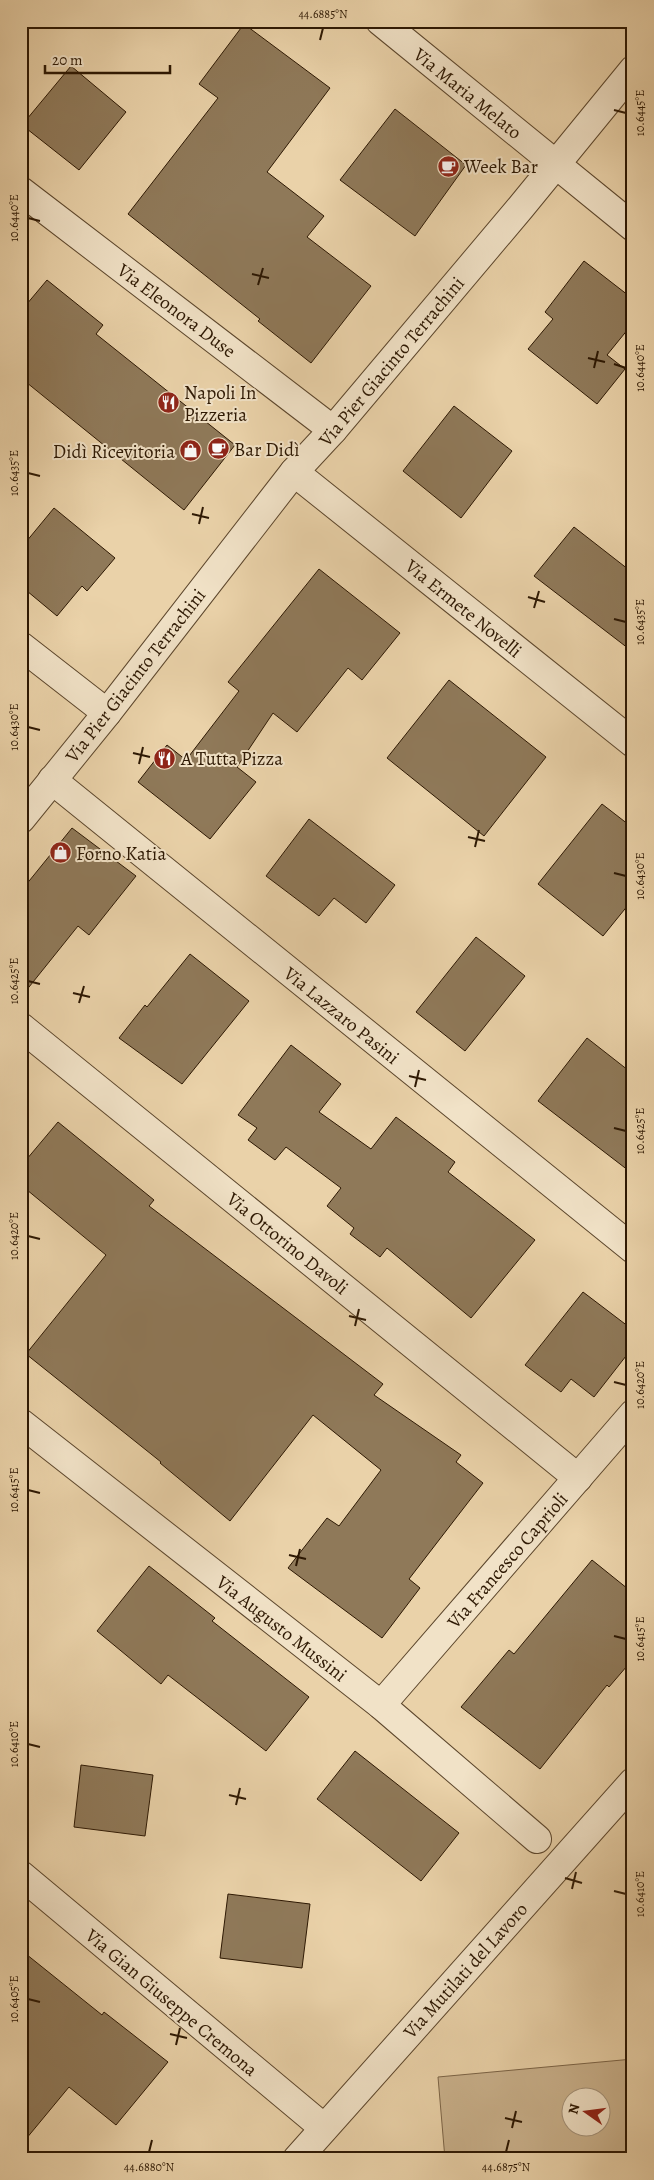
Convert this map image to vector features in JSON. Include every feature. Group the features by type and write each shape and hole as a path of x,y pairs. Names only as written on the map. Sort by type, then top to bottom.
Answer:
{"street":[{"name":"Via Maria Melato","path":"380,21 633,227"},
{"name":"Via Pier Giacinto Terrachini","path":"21,819 107,713 294,472 334,430 633,70"},
{"name":"Via Eleonora Duse","path":"21,191 334,430"},
{"name":"Via Ermete Novelli","path":"294,472 633,743"},
{"path":"21,646 107,713"},
{"name":"Via Lazzaro Pasini","path":"52,780 633,1249"},
{"name":"Via Ottorino Davoli","path":"21,1028 578,1478"},
{"name":"Via Francesco Caprioli","path":"381,1705 633,1414"},
{"name":"Via Augusto Mussini","path":"21,1423 381,1705 537,1839"},
{"name":"Via Mutilati del Lavoro","path":"297,2159 633,1782"},
{"name":"Via Gian Giuseppe Cremona","path":"21,1875 324,2128"}],"shaded area":[{"path":"633,2059 633,2159 445,2159 438,2077"}],"building":[{"path":"244,24 330,88 267,172 324,216 307,237 371,286 311,363 258,321 260,319 128,214 218,98 199,84"},
{"path":"71,66 126,112 79,170 22,125"},
{"path":"395,109 466,165 415,236 340,180"},
{"path":"584,261 633,299 633,323 607,355 625,369 597,404 528,349 553,319 545,312"},
{"path":"47,280 103,325 96,334 235,445 184,510 21,378 21,311"},
{"path":"454,406 512,451 461,518 403,471"},
{"path":"54,508 115,558 87,591 82,586 57,616 21,586 21,548"},
{"path":"574,527 633,573 633,652 534,576"},
{"path":"319,569 400,633 362,680 348,668 297,732 273,713 237,767 256,782 210,839 138,782 167,745 186,760 239,691 228,682"},
{"path":"449,680 546,757 484,836 387,758"},
{"path":"602,804 633,828 633,899 603,936 538,884"},
{"path":"309,819 395,885 366,923 334,898 319,916 266,876"},
{"path":"72,828 136,876 89,935 78,926 21,997 21,891"},
{"path":"476,937 525,976 465,1051 416,1012"},
{"path":"190,954 249,1001 182,1084 119,1038"},
{"path":"587,1038 633,1074 633,1174 538,1101"},
{"path":"291,1045 341,1084 319,1112 371,1149 396,1117 455,1162 448,1172 535,1240 471,1318 387,1248 380,1257 350,1234 354,1228 327,1206 341,1188 286,1147 275,1160 248,1140 257,1128 238,1115"},
{"path":"58,1122 154,1200 149,1206 383,1384 374,1395 461,1455 456,1462 483,1483 409,1579 420,1588 382,1638 288,1568 327,1518 339,1526 381,1470 313,1415 230,1521 161,1462 26,1354 106,1255 21,1185 21,1166"},
{"path":"583,1292 633,1330 633,1347 594,1397 571,1379 561,1392 525,1365"},
{"path":"592,1560 633,1593 633,1659 609,1687 607,1685 540,1769 461,1707 509,1650 514,1654"},
{"path":"149,1566 215,1618 212,1621 309,1697 266,1751 168,1675 161,1684 97,1631"},
{"path":"355,1751 459,1833 421,1881 317,1799"},
{"path":"81,1765 153,1775 145,1836 74,1827"},
{"path":"228,1894 310,1904 302,1968 220,1958"},
{"path":"21,1950 102,2015 104,2012 168,2062 116,2125 69,2087 21,2145"}],"place":[{"name":"Week Bar","path":"448,166"},
{"name":"Napoli In Pizzeria","path":"168,403"},
{"name":"Bar Didì","path":"218,449"},
{"name":"Didì Ricevitoria","path":"191,451"},
{"name":"A Tutta Pizza","path":"165,758"},
{"name":"Forno Katia","path":"60,853"}]}
